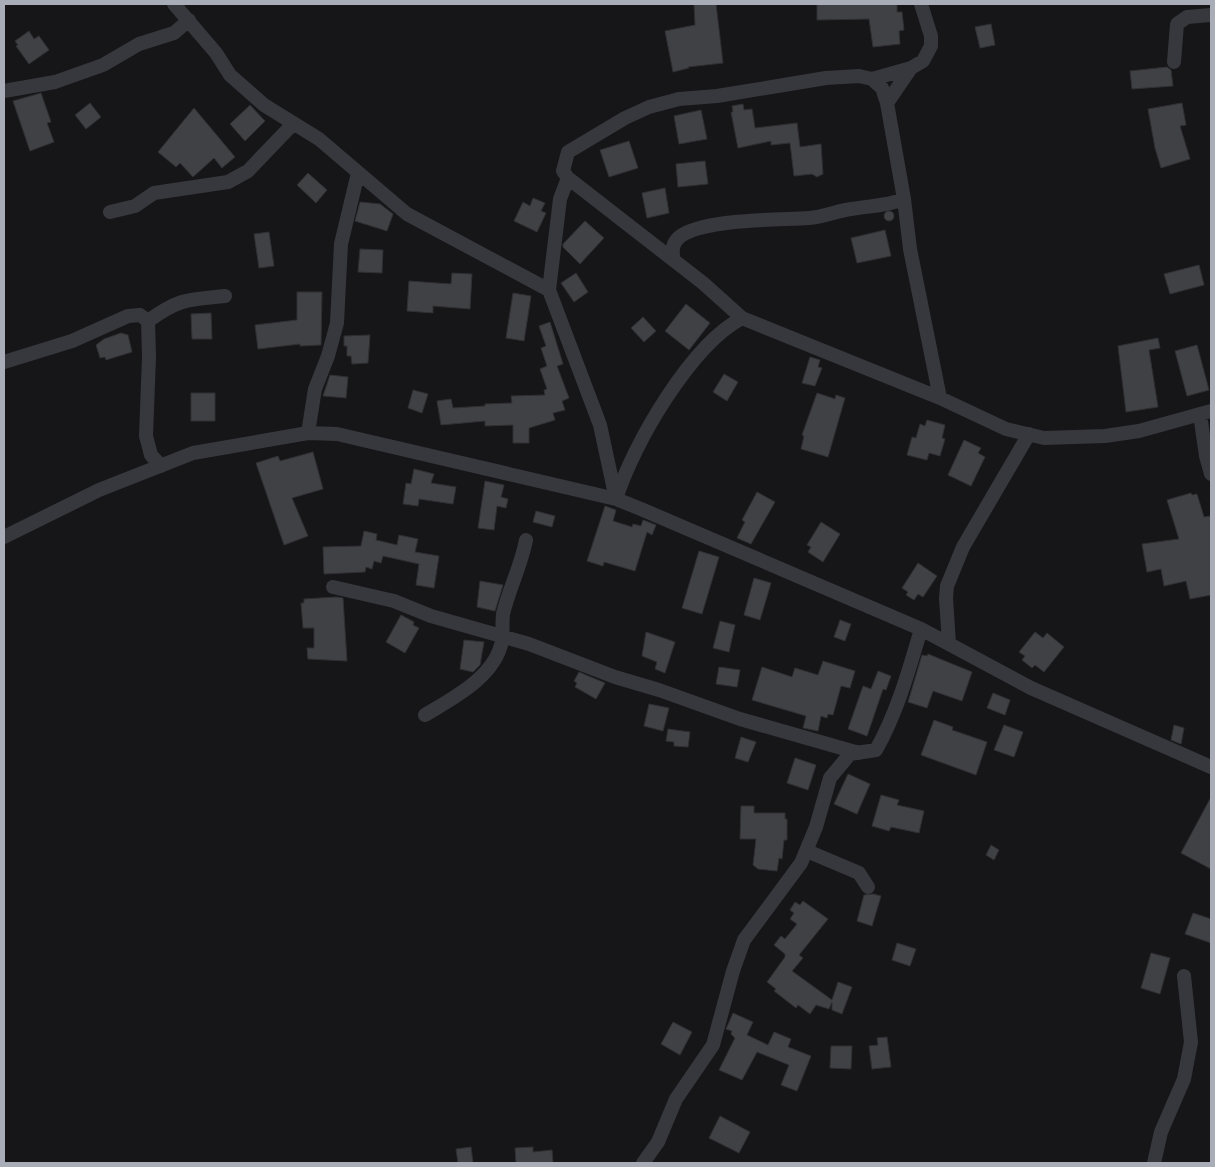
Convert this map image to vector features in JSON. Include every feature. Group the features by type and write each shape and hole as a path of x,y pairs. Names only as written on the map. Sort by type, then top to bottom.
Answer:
{"street":[{"path":"174,4 216,53 230,75 264,105 319,139 407,214 549,290"},
{"path":"921,4 931,36 931,46 923,61 912,68 872,79 859,76 826,78 660,103 625,118 568,152 563,171 568,178 674,260 742,318 940,398 1006,429 1044,438 1104,436 1139,431 1206,413 1206,456 1211,474"},
{"path":"1174,62 1177,24 1187,17 1211,15"},
{"path":"4,91 55,82 103,65 139,44 174,32 189,20"},
{"path":"887,103 912,68"},
{"path":"872,79 882,88 887,103 904,199 910,249 940,398"},
{"path":"110,212 135,206 154,193 228,182 248,171 293,124"},
{"path":"308,433 318,376 328,356 337,323 340,299 341,244 358,173"},
{"path":"568,178 560,199 549,290 600,425 616,499"},
{"path":"674,260 672,253 674,244 678,238 693,231 754,221 813,218 904,199"},
{"path":"148,321 169,306 187,299 225,296"},
{"path":"4,362 72,341 128,316 140,315 148,321"},
{"path":"616,499 635,453 667,394 697,358 733,323 742,318"},
{"path":"148,321 149,357 146,436 151,455 161,466"},
{"path":"4,537 99,490 193,453 308,433 337,434 616,499 921,630 1031,688 1211,767"},
{"path":"948,644 947,586 962,547 1028,434"},
{"path":"425,715 460,694 493,662 502,636 504,614 522,563 526,540"},
{"path":"333,587 394,601 431,616 502,636 615,677 659,690 740,719 859,753"},
{"path":"644,1163 658,1142 676,1099 713,1045 733,971 744,940 783,886 792,878 807,851 825,799 830,778 850,754 876,750 882,740 904,686 921,630"},
{"path":"807,851 850,868 858,873 868,887"},
{"path":"1154,1163 1162,1132 1184,1079 1191,1042 1184,976"}],"building":[{"path":"694,4 716,4 723,63 688,67 673,72 665,31 695,25"},
{"path":"817,4 897,4 897,12 902,12 904,30 899,31 900,44 873,47 869,19 817,20"},
{"path":"991,24 995,45 980,48 975,27"},
{"path":"29,31 34,39 39,36 49,50 29,64 16,46 18,45 15,41"},
{"path":"1167,67 1171,70 1173,86 1132,89 1130,71"},
{"path":"41,93 51,122 47,123 54,142 30,151 13,101"},
{"path":"90,103 101,117 86,129 75,115"},
{"path":"1182,103 1186,125 1180,126 1190,159 1161,168 1155,148 1148,109"},
{"path":"743,104 744,110 752,109 755,128 797,123 800,147 821,144 823,174 817,177 812,174 794,176 790,143 771,145 771,141 738,148 731,112 733,112 732,106"},
{"path":"250,105 265,121 245,141 230,124"},
{"path":"194,108 235,157 222,168 214,158 193,177 180,163 176,167 158,152"},
{"path":"701,110 707,139 679,144 674,116"},
{"path":"629,141 638,168 609,177 600,150"},
{"path":"705,161 708,184 678,187 676,164"},
{"path":"308,173 327,190 316,203 297,185"},
{"path":"665,188 669,213 647,218 642,193"},
{"path":"533,198 545,203 541,211 546,213 537,232 514,221 523,202 530,206"},
{"path":"360,202 380,204 393,214 387,231 355,221"},
{"path":"887,211 891,211 894,216 893,220 887,221 884,218 884,214"},
{"path":"585,221 604,238 580,264 563,247 563,244"},
{"path":"885,230 891,256 857,263 851,238"},
{"path":"269,232 274,266 259,268 254,234"},
{"path":"360,249 383,250 382,273 358,272"},
{"path":"1199,265 1204,285 1170,294 1164,274"},
{"path":"452,273 472,274 470,309 433,306 433,313 407,311 409,281 451,284"},
{"path":"576,273 588,292 574,302 561,283"},
{"path":"297,292 322,292 321,345 300,346 300,344 258,349 255,325 297,320"},
{"path":"513,293 531,296 524,341 506,338"},
{"path":"686,304 710,323 689,350 665,331"},
{"path":"211,313 212,339 192,339 191,314"},
{"path":"643,317 656,331 644,342 631,328"},
{"path":"550,322 563,364 557,366 569,398 562,401 565,410 553,413 555,420 529,428 529,443 513,443 513,425 485,426 485,421 441,425 437,401 451,399 453,408 512,403 511,396 545,395 544,390 547,389 540,369 547,366 541,348 546,346 539,326"},
{"path":"121,333 128,335 132,352 106,360 105,357 100,358 96,345 104,339"},
{"path":"370,335 368,363 352,364 351,356 347,356 347,346 344,346 344,336"},
{"path":"1158,338 1160,348 1149,350 1158,407 1126,412 1118,346"},
{"path":"1197,345 1209,390 1187,396 1175,351"},
{"path":"810,357 820,360 818,367 822,368 815,386 802,383"},
{"path":"724,374 738,382 727,401 713,392"},
{"path":"330,375 348,377 346,398 323,396"},
{"path":"413,390 428,394 422,413 408,408"},
{"path":"191,393 215,393 215,421 191,421"},
{"path":"817,393 835,399 836,395 845,398 828,457 801,449 804,436 802,435"},
{"path":"927,420 945,425 942,438 945,439 940,456 929,453 927,460 907,455 912,437 916,438 920,424 925,426"},
{"path":"964,440 981,448 978,453 985,457 971,486 948,475"},
{"path":"313,452 323,489 292,498 308,536 284,545 256,463 278,456 280,461"},
{"path":"414,469 434,474 431,483 456,487 453,504 419,499 418,506 403,504 406,483 411,484"},
{"path":"485,481 504,485 501,497 508,499 506,508 497,506 494,530 478,528"},
{"path":"757,492 775,502 751,544 737,538 745,522 742,520"},
{"path":"1191,493 1192,495 1197,494 1204,517 1211,516 1211,595 1190,599 1186,581 1164,586 1161,569 1147,572 1142,544 1179,539 1167,500"},
{"path":"605,506 616,510 613,521 632,527 633,524 641,526 643,520 656,525 652,535 647,532 635,571 604,562 603,566 587,561"},
{"path":"536,511 555,516 552,527 533,522"},
{"path":"821,522 840,534 823,562 808,552 811,547 807,545"},
{"path":"364,531 377,534 376,540 397,545 399,535 418,539 415,552 439,556 434,588 416,585 419,564 383,556 381,563 374,561 372,569 366,567 365,572 324,574 323,547 361,546"},
{"path":"699,551 719,557 702,614 682,608"},
{"path":"918,563 937,576 923,597 918,594 914,600 906,595 908,592 902,588"},
{"path":"754,578 771,583 760,620 744,615"},
{"path":"480,581 503,585 495,611 477,607"},
{"path":"343,598 347,661 308,659 307,648 314,648 314,628 303,628 301,603 304,603 304,599"},
{"path":"401,615 414,622 413,625 419,628 405,653 386,642"},
{"path":"840,620 851,624 845,641 834,637"},
{"path":"720,621 735,625 729,652 713,648"},
{"path":"646,632 675,642 665,673 655,669 657,662 642,656"},
{"path":"1035,632 1043,638 1047,633 1064,647 1044,672 1035,665 1032,668 1022,660 1025,656 1019,652"},
{"path":"464,640 484,642 480,665 473,672 460,669"},
{"path":"928,654 972,672 962,701 933,691 927,708 908,702 922,655 927,656"},
{"path":"823,661 855,671 850,688 841,686 833,715 828,714 827,718 821,716 818,731 803,728 806,716 752,700 762,667 792,677 795,668 818,675"},
{"path":"719,667 740,670 737,687 716,684"},
{"path":"878,671 891,676 886,690 883,689 867,736 848,729 863,686 871,689"},
{"path":"579,672 605,683 596,699 575,687 577,683 574,681"},
{"path":"993,693 1010,700 1005,715 987,708"},
{"path":"649,704 669,708 663,731 644,726"},
{"path":"934,720 953,727 952,730 987,742 976,775 921,755"},
{"path":"1004,725 1023,732 1014,757 994,750"},
{"path":"1174,725 1184,728 1181,744 1171,740"},
{"path":"668,729 690,732 688,747 674,746 674,742 666,741"},
{"path":"741,737 756,742 748,762 735,758"},
{"path":"795,758 816,765 808,790 787,783"},
{"path":"848,774 870,784 857,814 834,804"},
{"path":"881,795 899,800 897,805 924,811 919,833 891,827 889,831 872,826"},
{"path":"1211,797 1211,869 1181,853"},
{"path":"741,806 754,806 754,813 785,813 785,819 787,819 787,840 784,840 782,859 779,858 777,871 758,869 753,865 756,839 740,839"},
{"path":"991,845 999,850 994,860 986,855"},
{"path":"873,894 881,896 872,926 857,921 864,895"},
{"path":"803,901 828,919 799,955 803,958 792,971 832,1000 838,982 852,987 842,1014 832,1010 832,1002 829,1009 816,1005 810,1014 798,1005 796,1008 774,991 776,989 767,982 785,957 785,954 774,945 781,936 785,939 797,924 790,919 794,913 790,910 795,902 800,905"},
{"path":"1193,913 1211,919 1211,943 1185,934"},
{"path":"897,943 916,949 910,966 892,960"},
{"path":"1151,953 1170,958 1160,994 1141,988"},
{"path":"733,1013 753,1022 747,1035 768,1045 774,1032 791,1039 788,1047 811,1056 797,1091 781,1085 789,1065 757,1052 742,1080 719,1070 735,1038 731,1034 732,1031 726,1029"},
{"path":"673,1022 692,1032 680,1055 661,1044"},
{"path":"887,1037 891,1067 872,1069 869,1046 878,1045 877,1038"},
{"path":"831,1046 852,1046 851,1069 830,1068"},
{"path":"720,1116 750,1132 739,1153 709,1138"},
{"path":"471,1147 473,1163 458,1163 456,1149"},
{"path":"533,1147 533,1152 552,1150 553,1163 516,1163 515,1148"}]}
